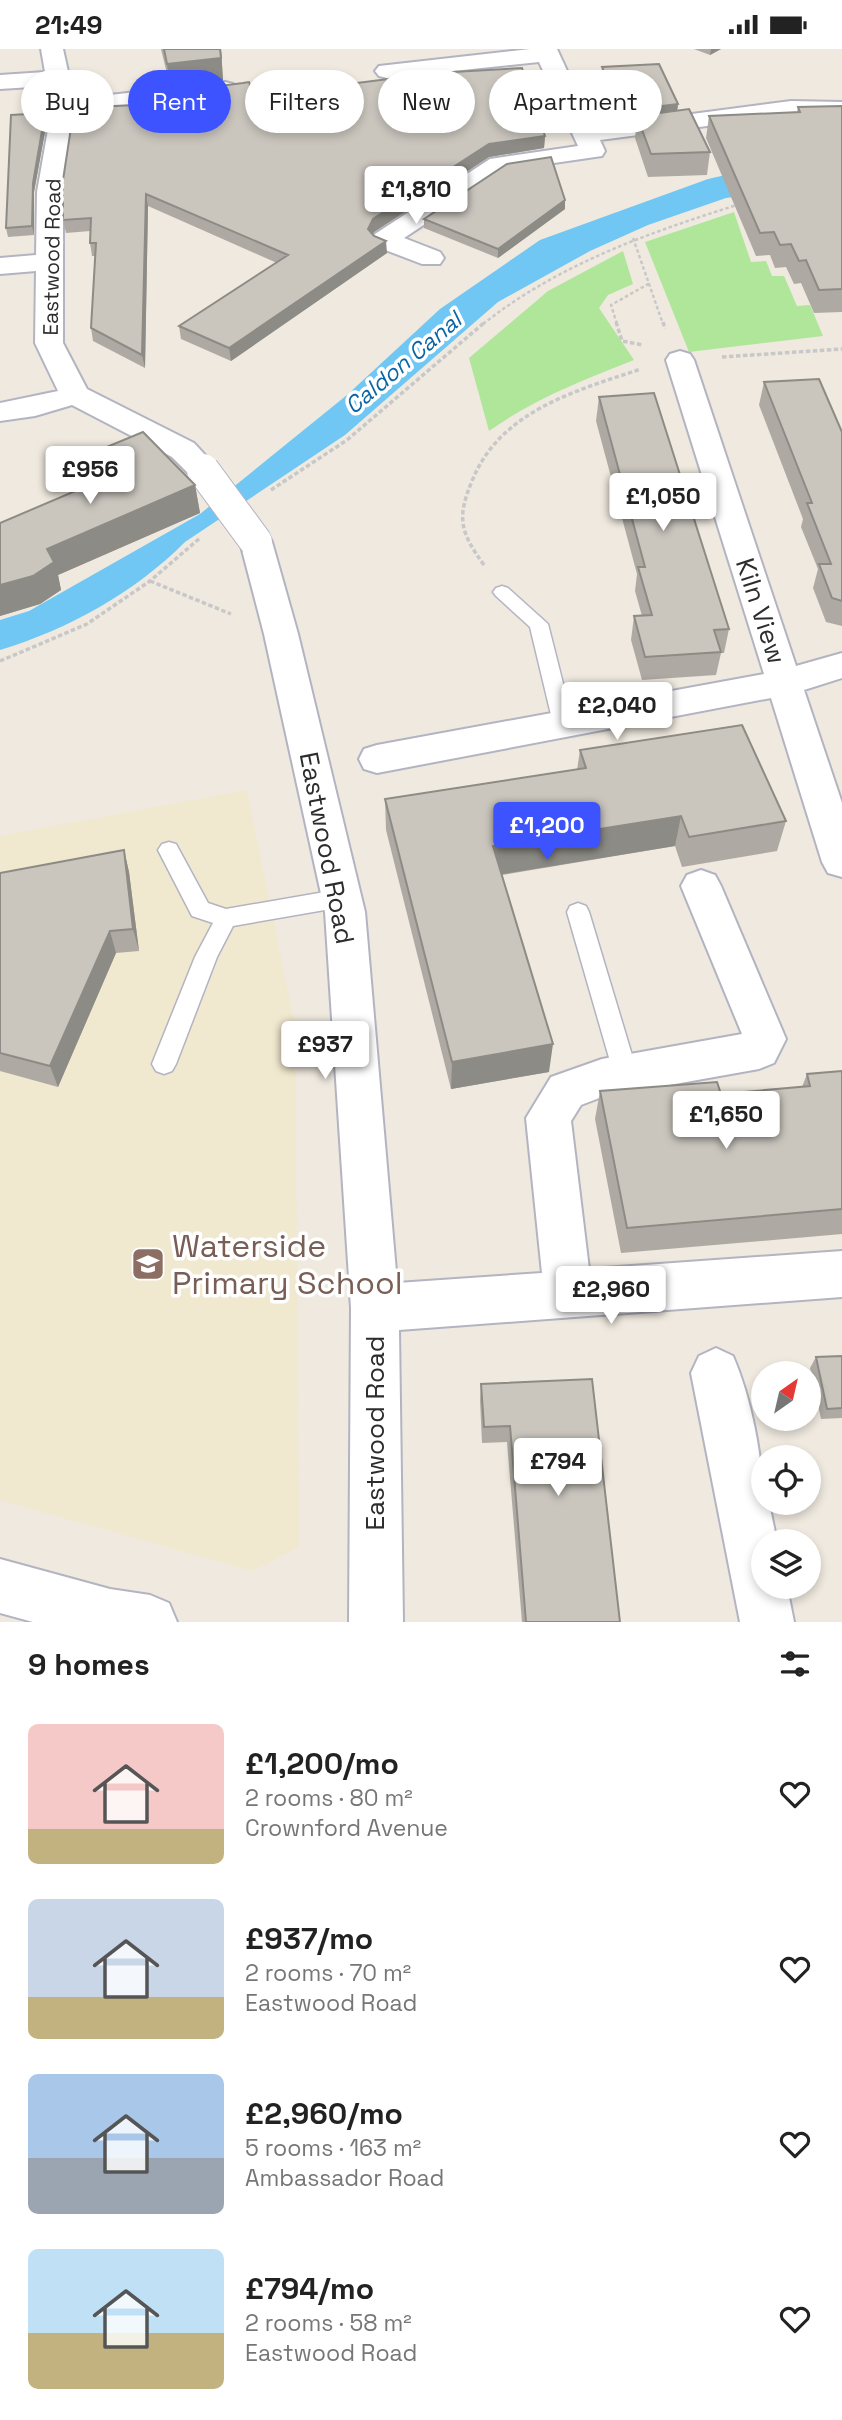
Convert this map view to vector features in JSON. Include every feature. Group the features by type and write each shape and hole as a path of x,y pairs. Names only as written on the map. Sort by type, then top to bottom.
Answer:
{"street":[{"name":"Eastwood Road","path":"52,49 58,70"},
{"path":"395,70 546,52 589,143"},
{"path":"0,82 21,81"},
{"path":"114,101 234,88"},
{"path":"431,258 384,240 499,164 589,143 790,108 842,109"},
{"name":"Eastwood Road","path":"60,133 50,192 48,343 75,395 183,450 203,470 256,542 281,634 345,912 374,1308 376,1622"},
{"path":"0,266 49,262"},
{"name":"Kiln View","path":"676,356 842,862"},
{"path":"0,412 35,407 75,395"},
{"path":"377,759 784,683 842,665"},
{"path":"568,1295 548,1118 566,1091 602,1078 759,1050 765,1039 701,886"},
{"path":"374,1308 842,1274"},
{"path":"716,1373 767,1622"},
{"path":"0,1586 123,1620"}],"lane":[{"path":"502,592 539,624 563,723"},
{"path":"169,850 200,910 226,918 342,898"},
{"path":"578,912 626,1075"},
{"path":"164,1064 206,957 226,918"}],"path":[{"path":"234,88 378,72"},
{"path":"265,493 345,442 467,337 516,299 570,268 633,237 749,201"},
{"path":"633,237 676,356"},
{"path":"650,283 611,305 622,341 676,356"},
{"path":"502,592 464,537 464,500 477,468 496,439 526,416 562,396 676,356 842,349"},
{"path":"0,661 87,624 150,581 202,536"},
{"path":"150,581 281,634"}],"shaded area":[{"name":"Waterside Primary School","path":"247,790 295,1027 299,1547 252,1571 0,1500 0,836"}],"green space":[{"path":"734,212 751,262 766,261 772,276 784,276 797,306 810,305 823,336 689,352 645,242"},
{"path":"623,251 633,284 608,295 599,308 634,360 541,400 489,431 469,358 548,291"}],"water":[{"name":"Caldon Canal","path":"761,167 792,189 726,198 648,225 590,251 498,302 345,435 185,542 122,593 75,620 0,650 0,620 29,611 200,514 347,395 440,309 540,240 708,179"}],"building":[{"path":"164,49 220,49 221,58 167,64"},
{"path":"659,64 662,70 603,70 602,67"},
{"path":"522,68 523,70 489,70 489,133 544,133 545,136 489,144 373,219 368,229 374,236 386,241 229,348 179,326 288,255 146,194 142,355 91,328 96,243 90,243 91,218 63,220 63,180 70,133 114,133 114,106 128,105 128,133 231,133 231,84 245,83 245,133 364,133 364,82 378,80 378,133 475,133 475,71"},
{"path":"662,70 678,104 662,106"},
{"path":"842,106 842,289 819,290 806,260 799,261 791,244 780,245 774,232 760,233 709,116 800,112 798,107"},
{"path":"689,109 710,152 651,154 643,133 662,133 662,113"},
{"path":"21,114 21,133 42,133 33,183 32,226 6,228 11,115"},
{"path":"551,157 565,200 498,249 424,219 507,164"},
{"path":"819,379 842,432 842,601 832,598 819,564 831,564 807,503 812,503 764,382"},
{"path":"654,393 729,629 714,630 721,652 645,657 634,616 652,615 638,567 645,567 599,397"},
{"path":"143,432 195,485 47,549 54,562 33,576 0,585 0,523 113,475 92,453"},
{"path":"742,725 786,821 689,837 681,816 493,846 553,1044 452,1062 385,799 586,768 580,750"},
{"path":"124,850 133,929 110,931 50,1066 0,1053 0,873"},
{"path":"842,1071 842,1209 627,1228 600,1091 717,1082 721,1094 810,1086 807,1074"},
{"path":"842,1356 842,1408 827,1409 821,1381 821,1361 817,1361 816,1357"},
{"path":"592,1379 620,1622 526,1622 510,1426 484,1427 481,1384"}],"place":[{"name":"Waterside Primary School","path":"148,1264"}]}
